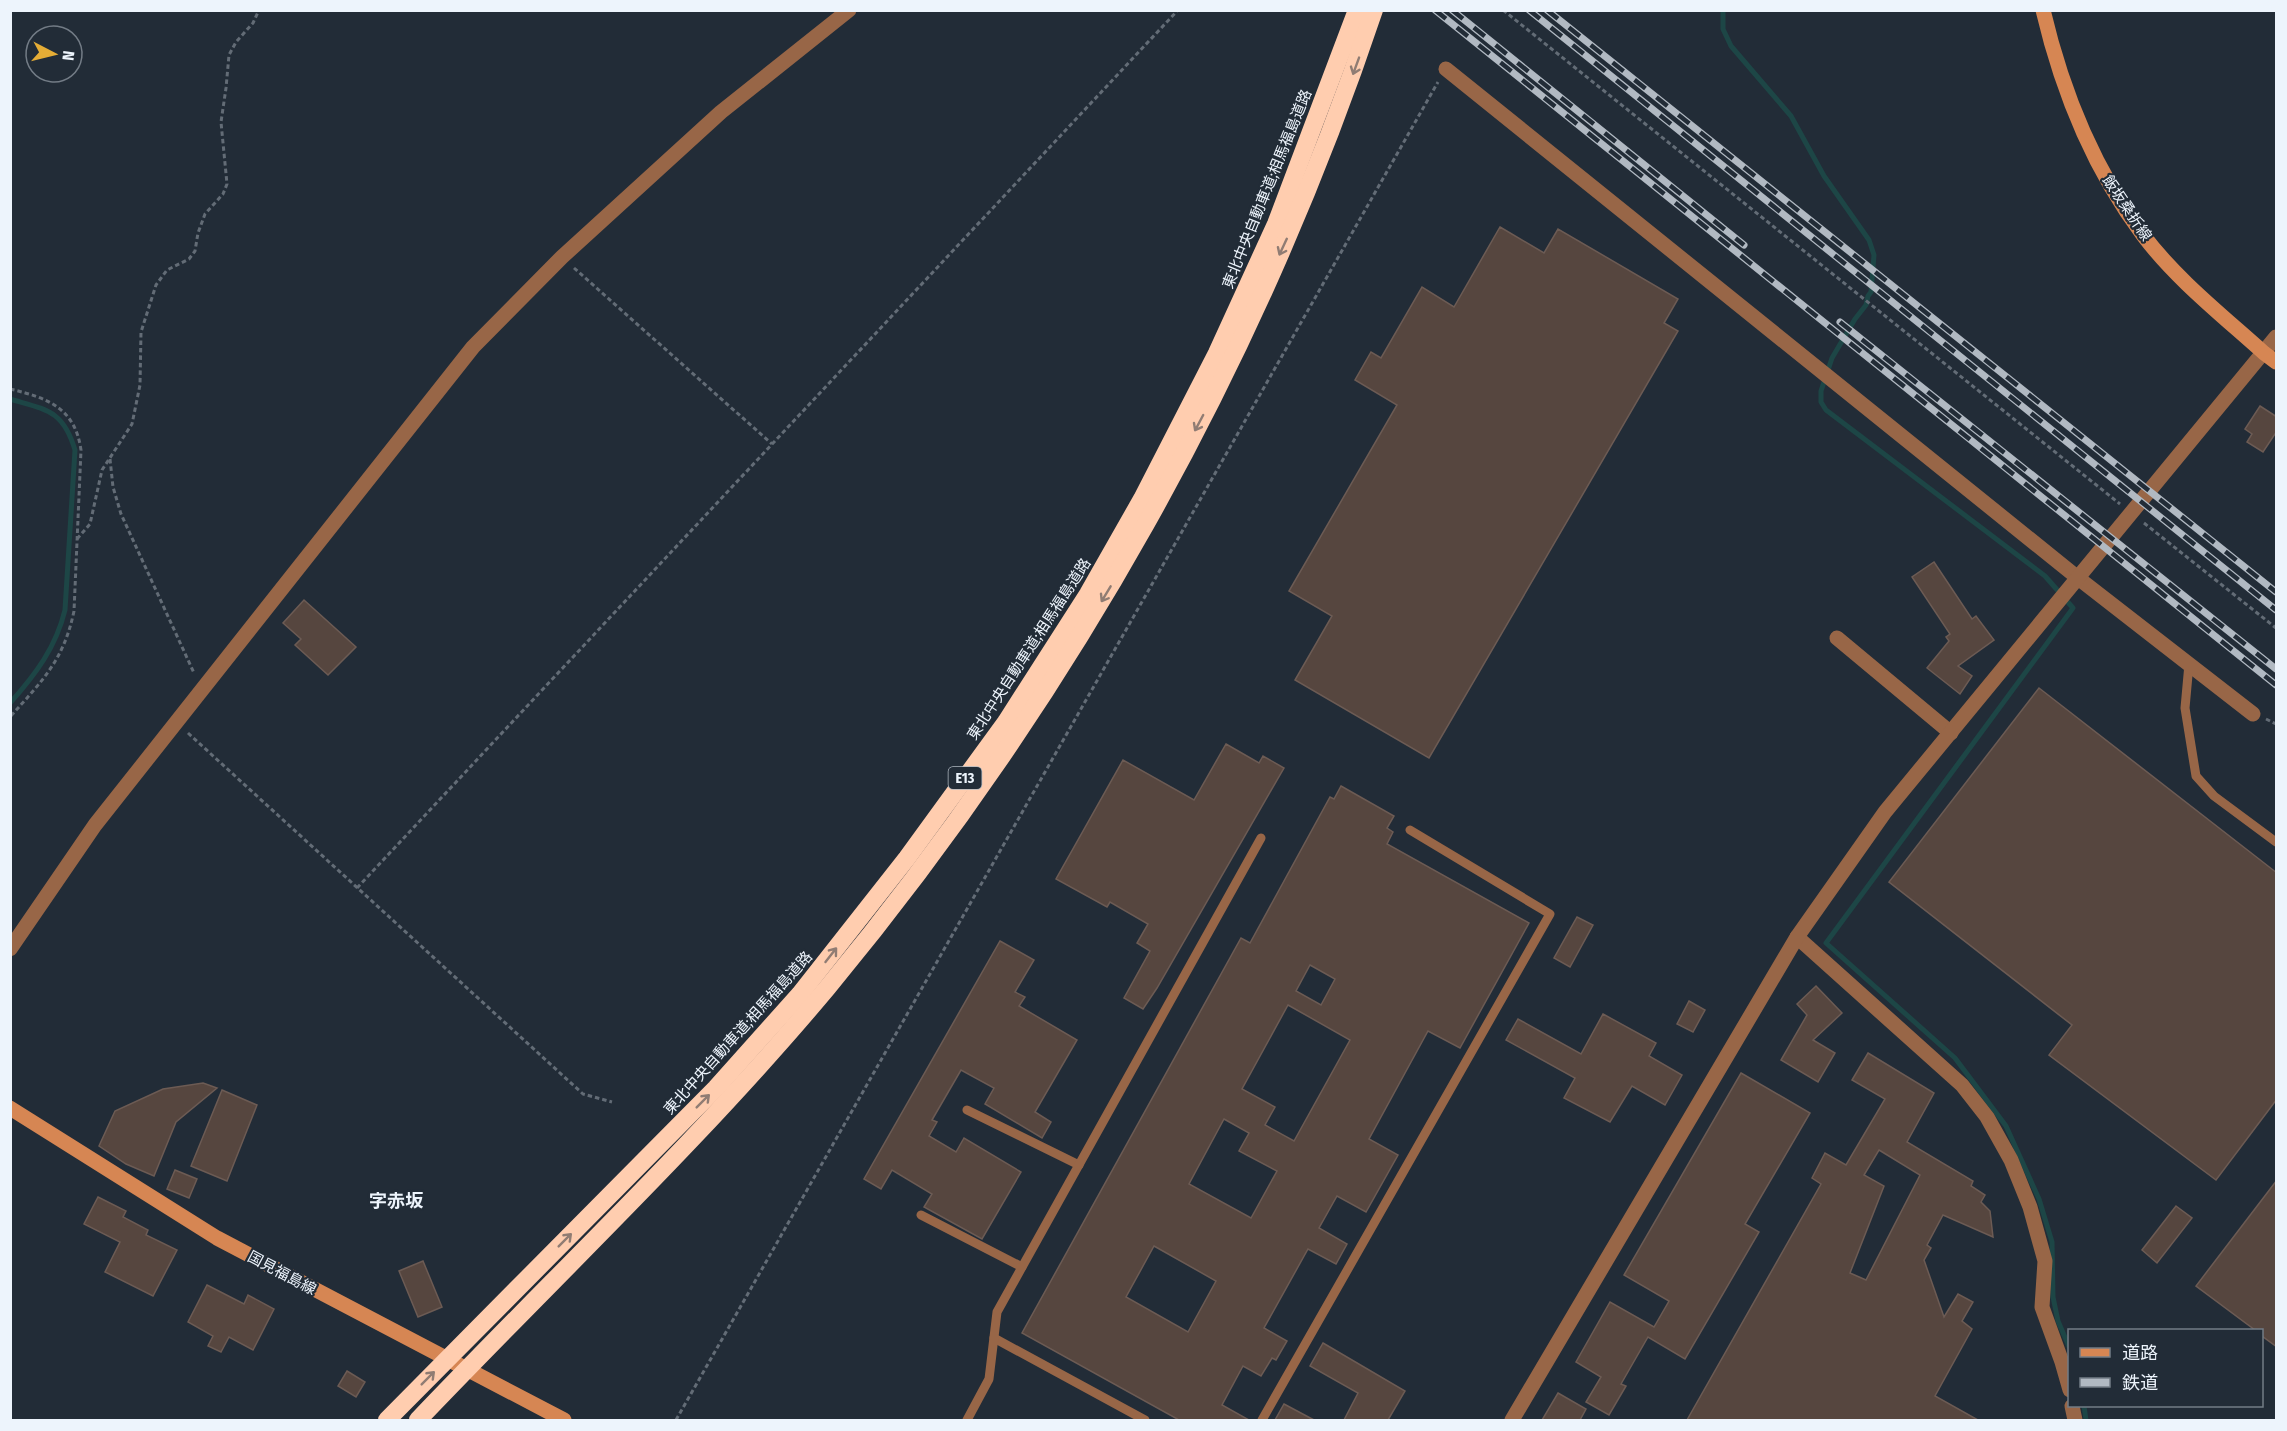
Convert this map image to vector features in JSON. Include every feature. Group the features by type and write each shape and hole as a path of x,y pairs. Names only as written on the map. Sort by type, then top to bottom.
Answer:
{"highway":[{"name":"東北中央自動車道;相馬福島道路","path":"387,1420 716,1088 801,994 907,858 1006,722 1088,594 1142,499 1217,353 1275,224 1357,10"},
{"name":"E13","path":"418,1420 711,1121 820,995 927,860 1031,714 1106,595 1152,514 1225,375 1290,232 1354,69 1374,10"}],"main road":[{"name":"飯坂桑折線","path":"2043,10 2053,53 2079,123 2093,156 2115,192 2144,235 2184,280 2270,357"},
{"name":"国見福島線","path":"10,1108 217,1238 564,1420"}],"street":[{"path":"10,949 95,825 473,347 562,257 721,112 849,10"},
{"path":"1446,69 2078,578 2253,714"},
{"path":"1512,1420 1797,937 1885,812 2078,578 2270,357 2277,337"},
{"path":"1837,638 1951,733"},
{"path":"1797,937 1962,1085 1987,1117 2012,1160 2030,1207 2045,1261 2042,1307 2068,1383"}],"lane":[{"path":"2189,664 2185,708 2196,776 2214,796 2277,842"},
{"path":"1262,1420 1550,914 1410,830"},
{"path":"967,1420 989,1379 997,1312 1261,838"},
{"path":"967,1110 1079,1165"},
{"path":"921,1215 1022,1267"},
{"path":"994,1338 1145,1420"}],"path":[{"path":"77,538 90,524 102,470 123,440 135,415 140,385 141,332 156,285 167,270 189,259 195,250 198,233 206,214 223,194 227,184 220,122 229,54 253,23 259,10"},
{"path":"357,888 1178,10"},
{"path":"1503,10 2123,506"},
{"path":"676,1420 1446,69"},
{"path":"562,257 772,444"},
{"path":"10,388 37,395 63,411 79,433 81,450 74,611 69,634 52,669 10,717"},
{"path":"110,457 121,514 201,689"},
{"path":"2139,519 2277,628"},
{"path":"176,721 584,1094 612,1102"}],"building":[{"path":"1500,227 1544,253 1558,229 1678,299 1664,323 1678,331 1429,758 1295,680 1332,616 1289,591 1397,405 1355,380 1371,352 1381,358 1422,287 1454,307"},
{"path":"2260,406 2277,417 2277,431 2263,452 2247,442 2252,434 2245,429"},
{"path":"1934,562 1972,619 1976,616 1994,640 1958,666 1972,676 1960,694 1927,668 1949,641 1946,637 1950,634 1912,577"},
{"path":"304,600 356,647 328,675 295,645 301,639 283,623"},
{"path":"2039,688 2277,873 2277,1099 2216,1180 2049,1055 2072,1025 1889,882"},
{"path":"1226,744 1259,763 1263,756 1284,768 1143,1009 1124,998 1150,951 1137,943 1148,924 1110,902 1107,907 1056,879 1123,760 1194,800"},
{"path":"1341,786 1394,816 1387,828 1393,832 1387,844 1529,923 1460,1048 1428,1031 1369,1139 1398,1155 1366,1212 1337,1196 1319,1228 1347,1244 1336,1264 1308,1249 1264,1328 1287,1341 1276,1360 1272,1358 1261,1376 1243,1366 1222,1405 1249,1420 1179,1420 1022,1333 1241,938 1250,943 1330,797 1334,799","holes":["1310,965 1335,979 1321,1005 1296,991","1288,1005 1350,1040 1294,1141 1265,1125 1275,1107 1242,1089","1224,1119 1249,1133 1239,1151 1277,1171 1251,1218 1189,1184","1154,1246 1216,1281 1188,1332 1126,1297"]},
{"path":"1577,917 1593,925 1570,967 1554,958"},
{"path":"1000,941 1034,960 1015,992 1025,997 1019,1006 1077,1040 1035,1112 1051,1122 1042,1138 985,1104 994,1088 961,1070 932,1120 937,1122 929,1136 956,1152 964,1138 1021,1172 982,1239 924,1207 932,1194 892,1170 881,1189 864,1179"},
{"path":"1816,986 1842,1013 1813,1040 1835,1053 1818,1082 1781,1060 1807,1015 1797,1004"},
{"path":"1689,1001 1705,1010 1693,1032 1677,1024"},
{"path":"1603,1014 1656,1043 1649,1056 1682,1075 1665,1105 1632,1086 1610,1122 1564,1098 1575,1078 1506,1040 1518,1019 1581,1054"},
{"path":"1868,1053 1934,1093 1907,1142 1973,1181 1971,1186 1985,1195 1981,1202 1990,1211 1993,1237 1943,1215 1927,1245 1931,1248 1924,1260 1944,1317 1958,1294 1973,1302 1962,1321 1972,1329 1935,1396 1978,1420 1687,1420 1821,1184 1812,1178 1825,1153 1846,1165 1885,1099 1852,1080","holes":["1879,1150 1920,1175 1866,1280 1850,1273 1884,1186 1864,1175"]},
{"path":"1741,1073 1810,1113 1745,1224 1759,1232 1685,1359 1648,1337 1621,1384 1626,1386 1609,1415 1586,1402 1601,1377 1576,1362 1610,1302 1654,1327 1669,1301 1624,1275"},
{"path":"203,1083 217,1088 176,1122 154,1176 126,1164 99,1146 115,1111 163,1089"},
{"path":"222,1090 257,1105 227,1181 191,1166"},
{"path":"175,1170 197,1179 189,1198 167,1189"},
{"path":"2277,1180 2277,1347 2263,1337 2263,1329 2254,1329 2196,1286"},
{"path":"98,1197 126,1211 123,1217 148,1230 146,1235 177,1250 153,1296 105,1272 120,1242 84,1224"},
{"path":"2176,1206 2192,1218 2157,1263 2142,1250"},
{"path":"423,1261 442,1307 418,1317 399,1271"},
{"path":"207,1285 244,1304 248,1295 274,1309 253,1350 229,1337 221,1352 208,1346 213,1336 188,1322"},
{"path":"1323,1343 1405,1391 1388,1420 1344,1420 1358,1393 1310,1366"},
{"path":"347,1371 365,1382 356,1397 338,1386"},
{"path":"1558,1393 1586,1409 1580,1420 1542,1420"},
{"path":"1284,1404 1314,1420 1275,1420"}],"waterway":[{"path":"1723,10 1723,29 1731,46 1791,116 1824,176 1869,240 1874,255 1871,292 1866,305 1832,358 1821,391 1821,402 1826,410 2045,576 2073,608 1826,943 1955,1058 2006,1126 2039,1199 2052,1242 2053,1297 2058,1321 2068,1344"},
{"path":"10,399 44,409 59,419 75,450 65,610 44,660 10,703"},
{"path":"2084,1407 2086,1420"}],"railway":[{"path":"1435,10 2276,685"},
{"path":"1452,10 1744,245"},
{"path":"1529,10 2276,610"},
{"path":"1547,10 2276,592"},
{"path":"1840,322 2276,669"}],"district":[{"name":"字赤坂","path":"396,1201"}]}
